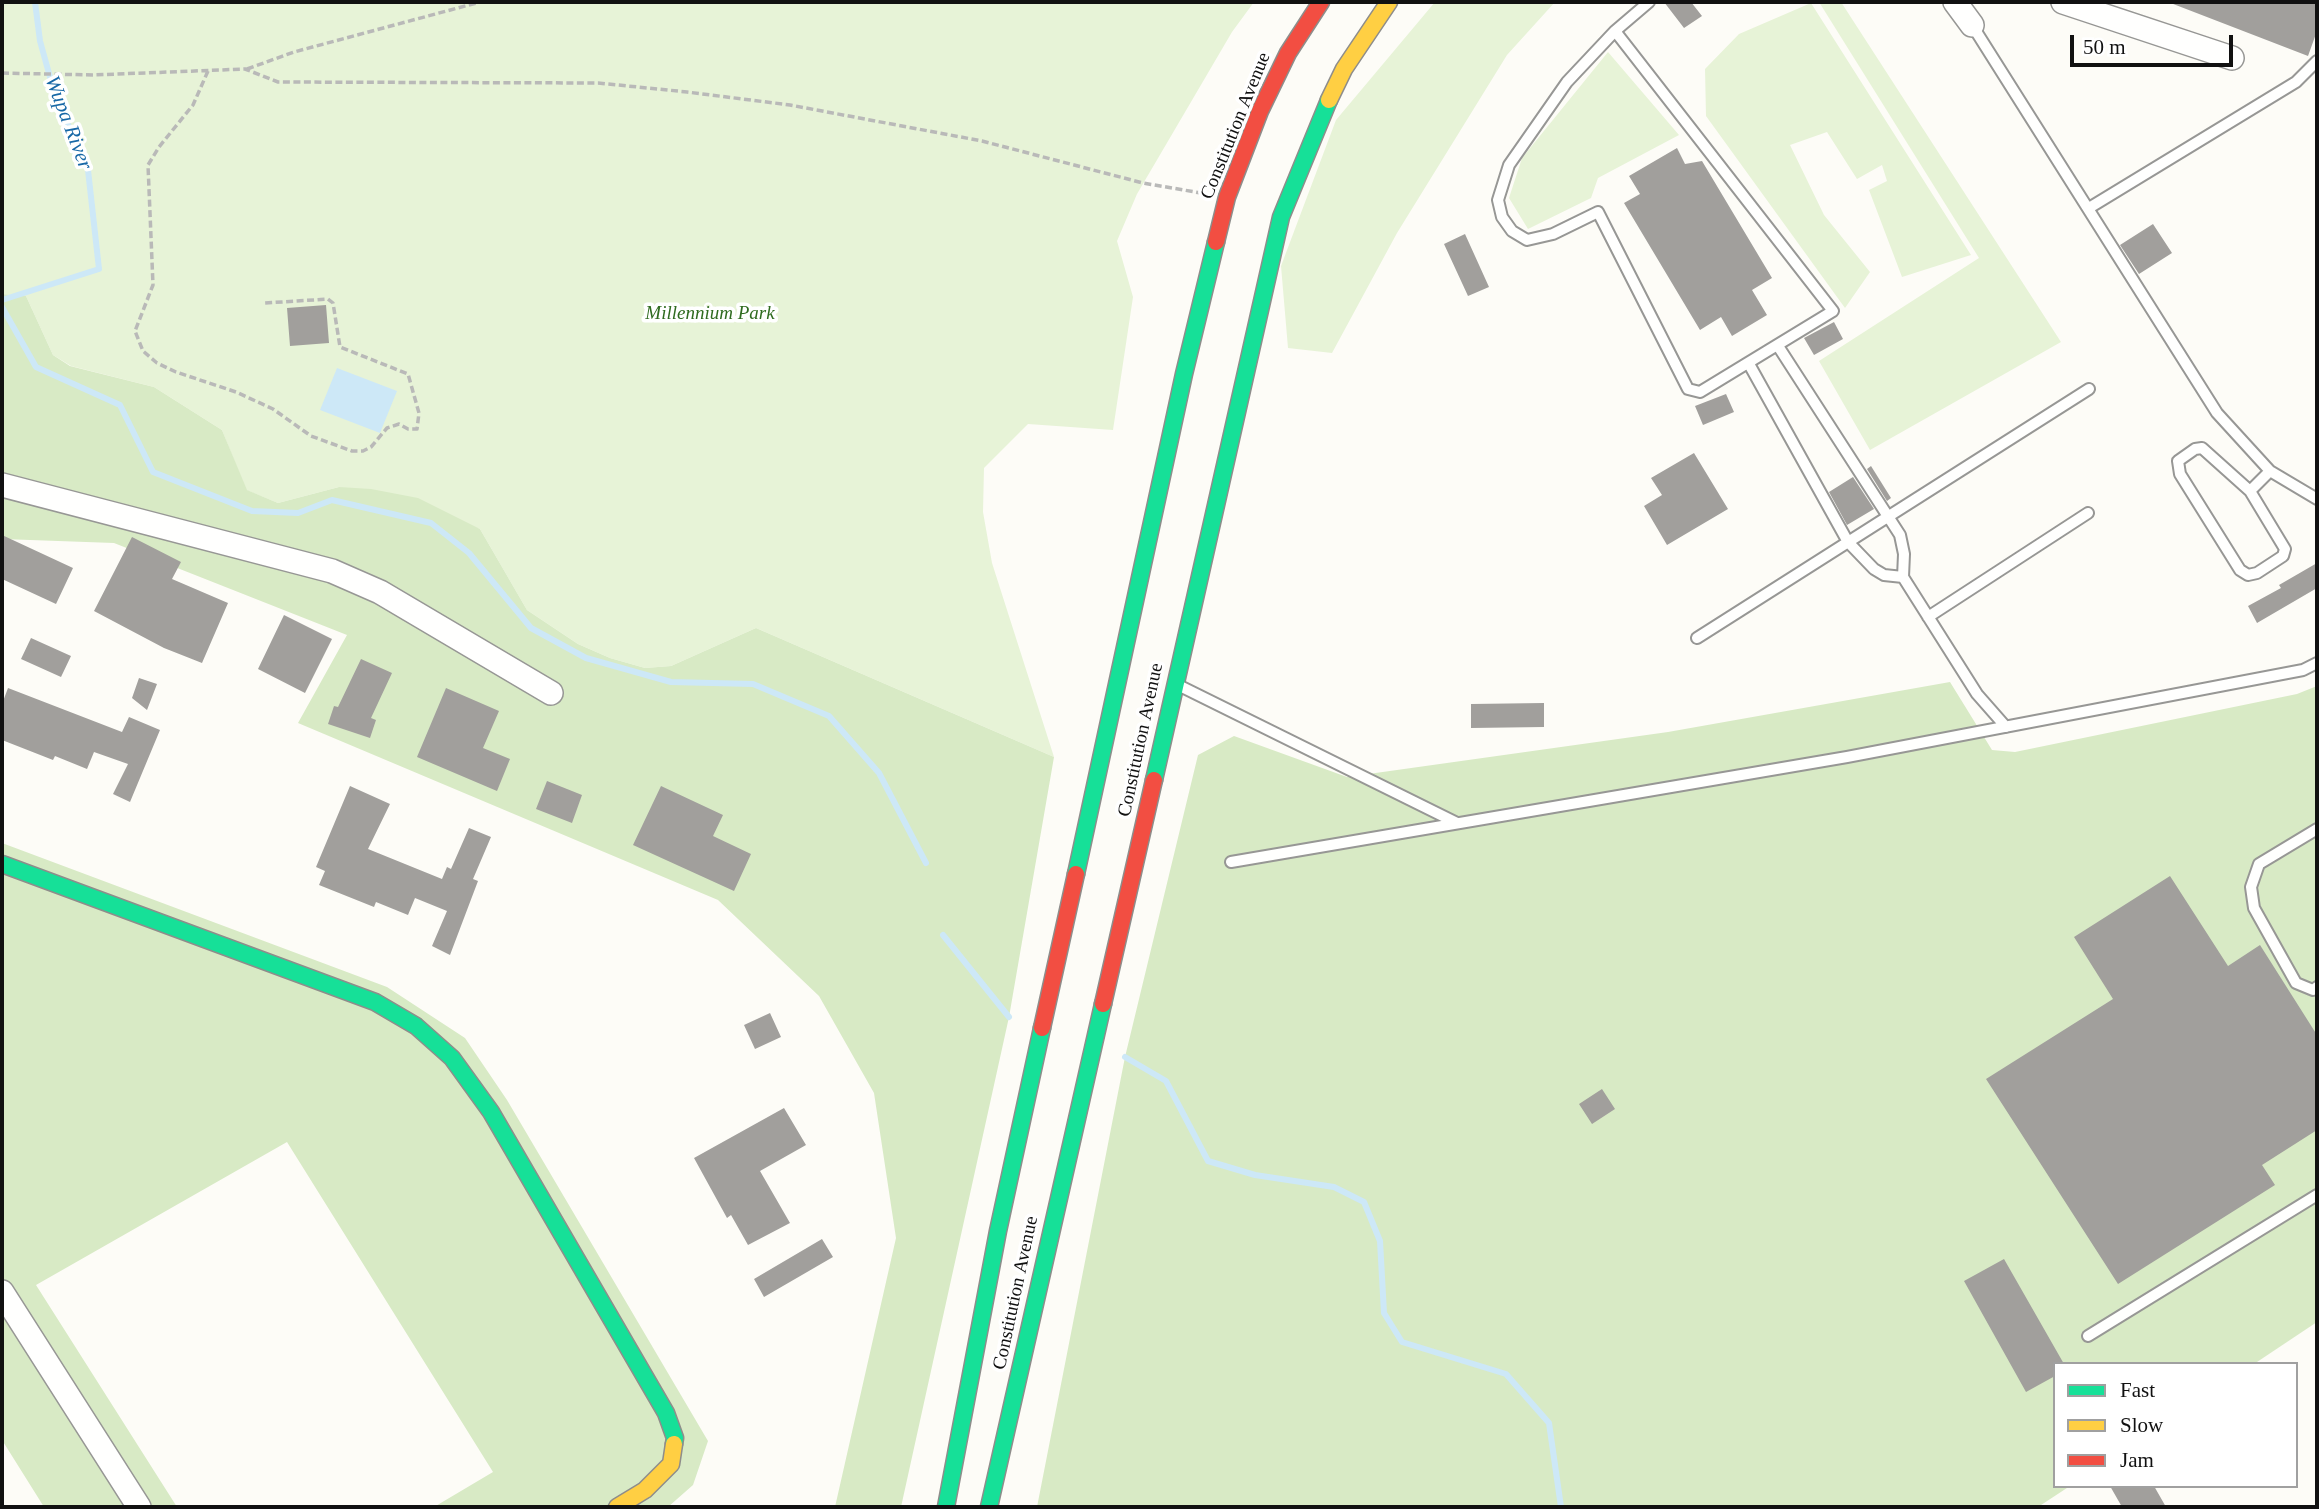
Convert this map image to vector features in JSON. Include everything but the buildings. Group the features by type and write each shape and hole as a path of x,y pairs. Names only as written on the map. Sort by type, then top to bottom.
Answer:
{"main road":[{"name":"Constitution Avenue","path":"946,1502 998,1231 1184,374 1227,197 1282,65 1321,2"},
{"name":"Constitution Avenue","path":"989,1507 1281,217 1312,136 1345,69 1388,2"},
{"path":"2,864 375,1002 415,1026 453,1058 491,1112 666,1413 675,1438 671,1464 645,1490 617,1507"}],"street":[{"path":"1955,2 1972,25"},
{"path":"2063,2 2232,58"},
{"path":"2,485 332,570 380,592 551,693"},
{"path":"2,1292 139,1507"}],"lane":[{"path":"1615,31 1833,311 1700,392 1688,388 1598,212 1553,234 1527,240 1513,231 1502,217 1498,200 1509,165 1567,82 1615,31 1649,2"},
{"path":"1972,25 2217,413 2270,471 2317,499"},
{"path":"2089,208 2296,82 2317,61"},
{"path":"1778,346 1900,535 1905,554 1903,577 1977,694 2006,727"},
{"path":"1749,364 1848,542 1874,569 1884,575 1903,577"},
{"path":"1697,638 2089,388"},
{"path":"2202,448 2250,491 2285,549 2284,556 2257,573 2248,575 2240,570 2180,474 2178,461 2195,449 2202,448"},
{"path":"2250,491 2270,471"},
{"path":"1928,617 2088,513"},
{"path":"1231,862 2006,727 2302,670 2317,663"},
{"path":"1174,683 1458,823"},
{"path":"2317,829 2259,864 2251,887 2254,908 2296,983 2313,990 2317,987"},
{"path":"2088,1336 2317,1195"}],"path":[{"path":"2,73 93,75 245,69 294,52 480,2"},
{"path":"245,69 278,82 597,83 790,105 982,142 1143,183 1227,197"},
{"path":"208,71 193,105 148,165 153,285 135,331 144,351 176,372 236,392 273,409 312,436 352,451 363,451 371,447 387,428 399,424 408,429 417,429 419,413 408,374 340,347 333,303 328,299 265,303"}],"green space":[{"name":"Millennium Park","path":"2,2 1254,2 1232,32 1137,194 1117,241 1133,297 1113,430 1028,424 984,468 983,512 992,563 1054,757 756,628 671,666 645,668 610,658 578,644 527,610 480,529 339,487 278,503 246,490 222,430 154,387 71,366 53,355 26,296 2,294"},
{"path":"1435,2 1555,2 1507,55 1397,233 1332,353 1288,348 1281,266 1336,120"},
{"path":"1819,2 1841,2 2061,342 1870,450 1819,361 1979,258"},
{"path":"1811,3 1971,255 1902,277 1869,190 1887,181 1882,165 1857,179 1827,132 1790,145 1824,215 1870,272 1845,308 1706,116 1705,69 1739,34"},
{"path":"1608,52 1679,135 1598,178 1591,198 1528,229 1509,198 1522,158"},
{"path":"2,294 26,296 53,355 70,366 154,387 222,430 247,490 278,503 339,487 371,489 418,498 480,529 527,610 578,644 610,658 645,668 671,666 756,628 1054,757 1009,1017 901,1507 835,1507 896,1238 874,1093 819,996 718,900 298,723 347,635 114,543 2,539"},
{"path":"1950,682 1992,750 2015,752 2297,694 2317,686 2317,1322 2257,1362 2053,1362 2053,1488 2067,1488 2038,1507 1037,1507 1125,1057 1198,755 1234,736 1347,777 1668,732"},
{"path":"2,843 387,987 465,1038 507,1100 708,1441 693,1485 668,1507 434,1507 493,1472 287,1142 36,1285 177,1507 44,1507 2,1440"}],"water":[{"path":"337,368 397,391 380,433 320,410"}],"waterway":[{"name":"Wupa River","path":"2,300 99,269 87,161 58,106 40,41 35,2"},
{"path":"2,307 36,367 120,405 153,472 252,511 298,513 332,500 431,523 469,553 531,628 586,658 671,682 753,684 829,716 879,773 926,863"},
{"path":"943,935 1009,1017"},
{"path":"1125,1057 1166,1081 1208,1161 1255,1175 1334,1187 1364,1202 1380,1241 1384,1313 1402,1342 1506,1374 1549,1423 1561,1507"}],"traffic: fast":[{"path":"1154,780 1281,217 1329,100"},
{"path":"1076,874 1184,374 1216,242"},
{"path":"2,864 375,1002 416,1026 452,1058 491,1112 666,1413 675,1438 674,1444"},
{"path":"989,1507 1103,1004"},
{"path":"946,1507 998,1231 1042,1028"}],"traffic: slow":[{"path":"1329,100 1344,69 1389,2"},
{"path":"617,1507 645,1490 671,1464 674,1444"}],"traffic: jam":[{"path":"1216,242 1227,197 1260,111 1288,53 1321,2"},
{"path":"1103,1004 1154,780"},
{"path":"1042,1028 1076,874"}]}
